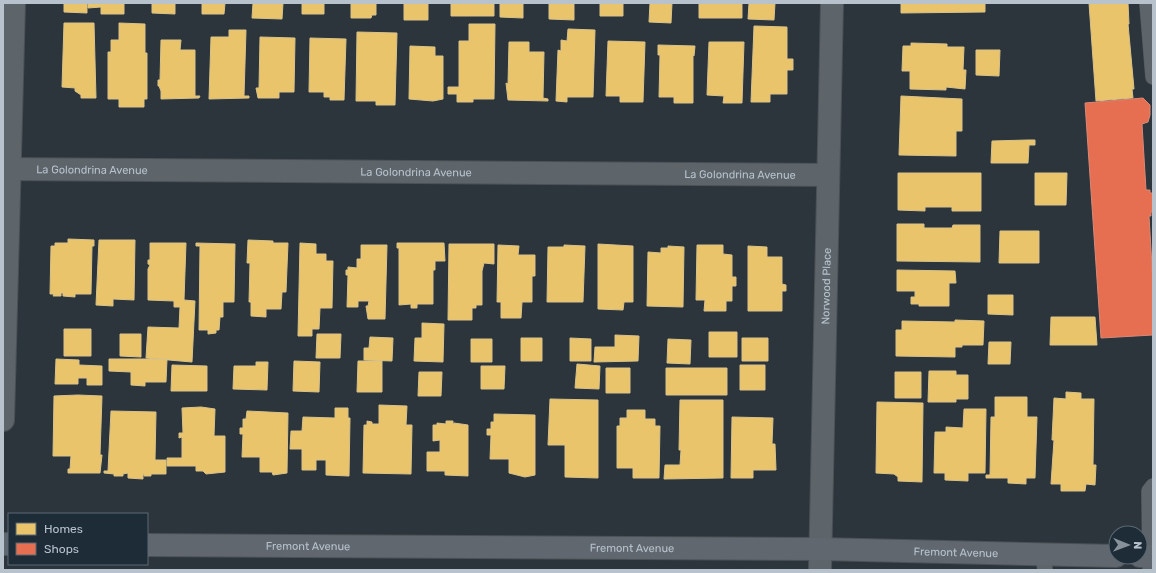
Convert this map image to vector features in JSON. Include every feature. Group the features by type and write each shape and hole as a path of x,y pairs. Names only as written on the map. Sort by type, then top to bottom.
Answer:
{"main road":[{"name":"Fremont Avenue","path":"148,545 820,549 1044,562 1108,557"}],"street":[{"path":"3,420 6,169 14,3"},
{"name":"Norwood Place","path":"820,570 832,3"},
{"name":"La Golondrina Avenue","path":"6,169 828,175"}],"lane":[{"path":"1147,3 1153,77"},
{"path":"1148,560 1149,491 1153,486"}],"building: Homes":[{"path":"64,3 87,3 87,13 64,12"},
{"path":"88,3 124,3 124,14 101,14 101,7 88,8"},
{"path":"152,3 175,3 175,14 152,13"},
{"path":"202,3 225,3 224,14 202,14"},
{"path":"253,3 283,3 282,19 252,18"},
{"path":"302,3 324,3 324,14 302,14"},
{"path":"351,3 376,3 376,15 372,15 371,18 351,18"},
{"path":"404,3 428,3 428,20 404,20"},
{"path":"451,3 494,3 494,16 451,16"},
{"path":"500,3 523,3 523,18 500,17"},
{"path":"549,3 574,3 574,20 549,19"},
{"path":"600,3 623,3 623,16 600,16"},
{"path":"650,3 672,3 671,23 649,22"},
{"path":"699,3 742,3 742,18 699,18"},
{"path":"749,3 775,3 774,20 748,19"},
{"path":"901,3 985,3 985,12 901,13"},
{"path":"1089,3 1128,3 1128,24 1134,89 1132,89 1133,98 1096,101"},
{"path":"64,23 94,23 96,98 81,98 81,95 75,91 75,88 62,87"},
{"path":"119,23 145,24 145,53 147,53 147,99 144,99 144,107 119,107 119,99 108,99 108,52 111,52 111,40 119,40"},
{"path":"469,24 495,24 494,99 473,99 473,102 457,102 457,94 448,94 448,87 459,87 459,41 469,41"},
{"path":"754,26 787,27 787,59 793,59 793,70 787,70 787,94 770,94 770,102 751,102"},
{"path":"568,29 595,30 593,97 567,97 567,102 556,101 558,50 561,51 561,40 567,41"},
{"path":"229,30 246,30 244,96 249,96 249,98 209,99 211,37 229,37"},
{"path":"357,32 397,33 395,105 376,105 376,101 356,101"},
{"path":"260,37 295,38 294,92 279,92 279,98 258,98 256,88 259,88"},
{"path":"310,38 346,39 344,100 330,100 330,97 324,97 324,92 309,92"},
{"path":"161,40 181,40 180,50 195,50 195,96 200,96 199,98 161,99 161,91 158,86 158,80 160,80"},
{"path":"608,41 645,42 643,102 620,102 620,96 606,96"},
{"path":"509,42 529,42 529,52 544,52 543,98 548,99 548,101 508,100 506,83 508,84"},
{"path":"709,42 744,42 742,103 723,103 724,96 707,95"},
{"path":"911,43 947,44 947,47 964,47 963,70 966,70 965,89 946,87 946,90 910,89 910,71 902,71 903,46 911,46"},
{"path":"658,45 695,46 694,56 693,55 693,103 674,103 674,97 659,97 660,55 658,55"},
{"path":"410,46 435,47 435,56 443,56 443,99 433,101 409,99"},
{"path":"976,50 1000,50 999,76 976,75"},
{"path":"901,96 962,99 962,131 956,131 956,156 899,155"},
{"path":"1035,140 1035,145 1029,145 1028,163 991,163 992,141"},
{"path":"898,173 981,173 981,211 952,211 952,207 925,207 925,211 898,210"},
{"path":"1035,173 1067,173 1066,205 1035,205"},
{"path":"897,224 924,224 924,228 952,228 953,225 980,225 980,262 897,261"},
{"path":"1000,231 1039,231 1039,263 999,263"},
{"path":"68,239 94,240 94,246 92,246 91,294 75,294 75,297 63,296 63,293 61,293 61,296 53,296 54,294 50,294 51,246 55,246 55,243 68,243"},
{"path":"99,240 135,240 134,300 113,299 113,306 96,305"},
{"path":"248,240 288,243 286,292 282,292 281,309 266,309 266,317 251,316 251,302 249,302 250,263 247,263"},
{"path":"150,243 186,243 184,300 195,301 192,362 146,358 148,327 179,328 180,307 174,307 174,301 148,300 148,269 150,265 148,264 148,260 150,260"},
{"path":"196,243 235,244 234,302 223,302 223,317 220,317 219,330 216,330 216,333 208,334 208,330 199,330 200,246 196,246"},
{"path":"300,243 316,244 316,254 326,254 326,261 333,261 332,308 320,308 319,329 312,329 312,336 298,336"},
{"path":"397,243 444,243 445,261 435,261 435,270 433,270 433,304 417,304 417,308 411,308 411,304 399,305 399,248 397,248"},
{"path":"449,244 494,244 494,264 484,263 482,271 482,305 476,305 476,308 472,308 472,320 448,320"},
{"path":"598,244 633,246 633,302 624,302 623,310 598,309"},
{"path":"361,245 387,245 385,319 368,319 366,306 368,306 369,301 358,301 358,307 347,307 348,275 346,275 346,270 348,270 348,267 357,268 357,259 361,259"},
{"path":"498,245 519,246 518,255 535,255 535,276 532,276 532,302 522,302 521,318 501,318 501,302 497,302"},
{"path":"564,245 585,246 583,302 547,302 548,247 564,247"},
{"path":"697,245 723,245 723,254 732,255 732,277 736,277 736,286 732,286 732,301 726,301 726,311 704,311 705,300 696,300"},
{"path":"668,246 684,247 683,307 647,306 648,252 661,253 661,248 668,248"},
{"path":"748,246 767,247 767,257 782,257 782,284 786,285 786,291 782,291 782,311 748,311"},
{"path":"897,270 955,271 956,283 949,283 949,306 919,306 919,304 911,304 911,297 915,297 915,291 897,291"},
{"path":"988,295 1013,295 1013,315 988,314"},
{"path":"1051,317 1095,317 1097,345 1050,345"},
{"path":"955,320 984,321 983,345 962,345 962,347 955,347 955,357 896,356 896,330 902,330 902,321 955,322"},
{"path":"422,323 444,324 443,362 414,361 415,338 422,338"},
{"path":"64,329 91,329 91,356 64,356"},
{"path":"709,332 737,332 737,357 709,357"},
{"path":"120,334 141,334 141,357 120,356"},
{"path":"317,334 341,334 340,358 316,358"},
{"path":"615,335 639,336 638,361 594,362 595,347 615,347"},
{"path":"370,337 393,338 392,361 364,360 364,348 369,348"},
{"path":"521,338 542,338 542,361 521,361"},
{"path":"570,338 591,339 591,361 570,361"},
{"path":"742,338 768,338 768,361 742,361"},
{"path":"471,339 492,339 492,362 471,362"},
{"path":"668,339 691,340 690,364 667,363"},
{"path":"989,342 1011,342 1010,364 988,364"},
{"path":"56,359 79,360 79,365 102,366 102,385 87,385 87,378 78,378 78,384 55,384"},
{"path":"109,359 167,359 166,382 145,382 145,386 131,385 131,372 109,371"},
{"path":"294,361 320,362 319,392 293,391"},
{"path":"358,361 382,361 382,392 357,392"},
{"path":"256,362 268,362 267,390 233,389 234,366 256,366"},
{"path":"577,364 600,366 599,389 575,388"},
{"path":"172,365 207,366 207,391 171,391"},
{"path":"740,365 765,365 765,390 740,390"},
{"path":"481,366 505,366 504,389 481,389"},
{"path":"606,368 630,368 630,393 606,393"},
{"path":"666,368 727,368 727,395 666,395"},
{"path":"929,371 956,371 956,375 968,375 968,399 956,399 956,402 928,402"},
{"path":"419,372 442,372 441,396 418,396"},
{"path":"895,372 921,372 921,398 895,398"},
{"path":"1066,392 1081,393 1081,399 1094,399 1093,465 1096,465 1095,485 1086,484 1085,491 1061,491 1061,484 1051,484 1054,440 1052,440 1054,398 1066,399"},
{"path":"54,396 102,396 100,455 102,455 100,473 68,473 68,469 70,469 71,456 53,456"},
{"path":"995,397 1027,397 1027,417 1037,417 1035,478 1026,478 1026,484 1008,483 1008,478 986,478 986,475 990,475 991,417 995,417"},
{"path":"550,399 598,400 598,478 565,477 565,445 548,445"},
{"path":"680,400 723,400 723,478 664,479 665,465 680,465"},
{"path":"877,402 923,403 922,482 898,481 898,477 894,474 876,473"},
{"path":"379,405 407,406 406,425 412,425 411,474 363,473 364,425 367,425 367,421 372,422 372,424 379,424"},
{"path":"201,407 215,409 214,436 225,436 225,472 206,474 203,471 196,471 196,466 167,466 167,458 182,458 182,437 179,438 179,433 183,433 182,408"},
{"path":"335,408 348,408 348,418 350,418 349,476 326,475 326,460 316,460 316,470 302,470 302,449 290,449 291,431 302,431 303,417 335,418"},
{"path":"964,409 986,409 985,473 968,473 968,481 945,480 945,473 934,473 935,432 946,432 946,427 963,428"},
{"path":"627,410 645,410 645,419 655,419 655,426 660,426 659,478 633,478 633,468 617,468 617,426 620,426 620,418 627,418"},
{"path":"111,411 156,412 155,460 166,460 166,474 151,474 151,476 144,476 143,474 143,479 128,478 128,473 123,474 123,476 114,476 114,474 104,473 104,471 108,471"},
{"path":"247,411 288,413 287,473 273,475 272,472 260,472 260,457 242,457 243,434 240,434 240,428 243,428 243,419 246,419"},
{"path":"494,414 535,415 535,475 525,477 509,473 509,459 490,459 491,435 487,435 487,429 491,429 491,422 494,422"},
{"path":"732,417 773,418 772,444 775,444 776,470 753,470 753,478 731,478"},
{"path":"446,421 453,421 453,425 454,423 468,425 468,476 445,475 445,471 427,471 427,452 440,452 440,440 433,441 433,425 437,425 437,423 446,424"}],"building: Shops":[{"path":"1143,98 1150,105 1148,122 1142,124 1146,190 1150,190 1150,193 1153,193 1153,212 1151,212 1151,216 1149,216 1153,283 1153,335 1101,338 1085,103"}]}
